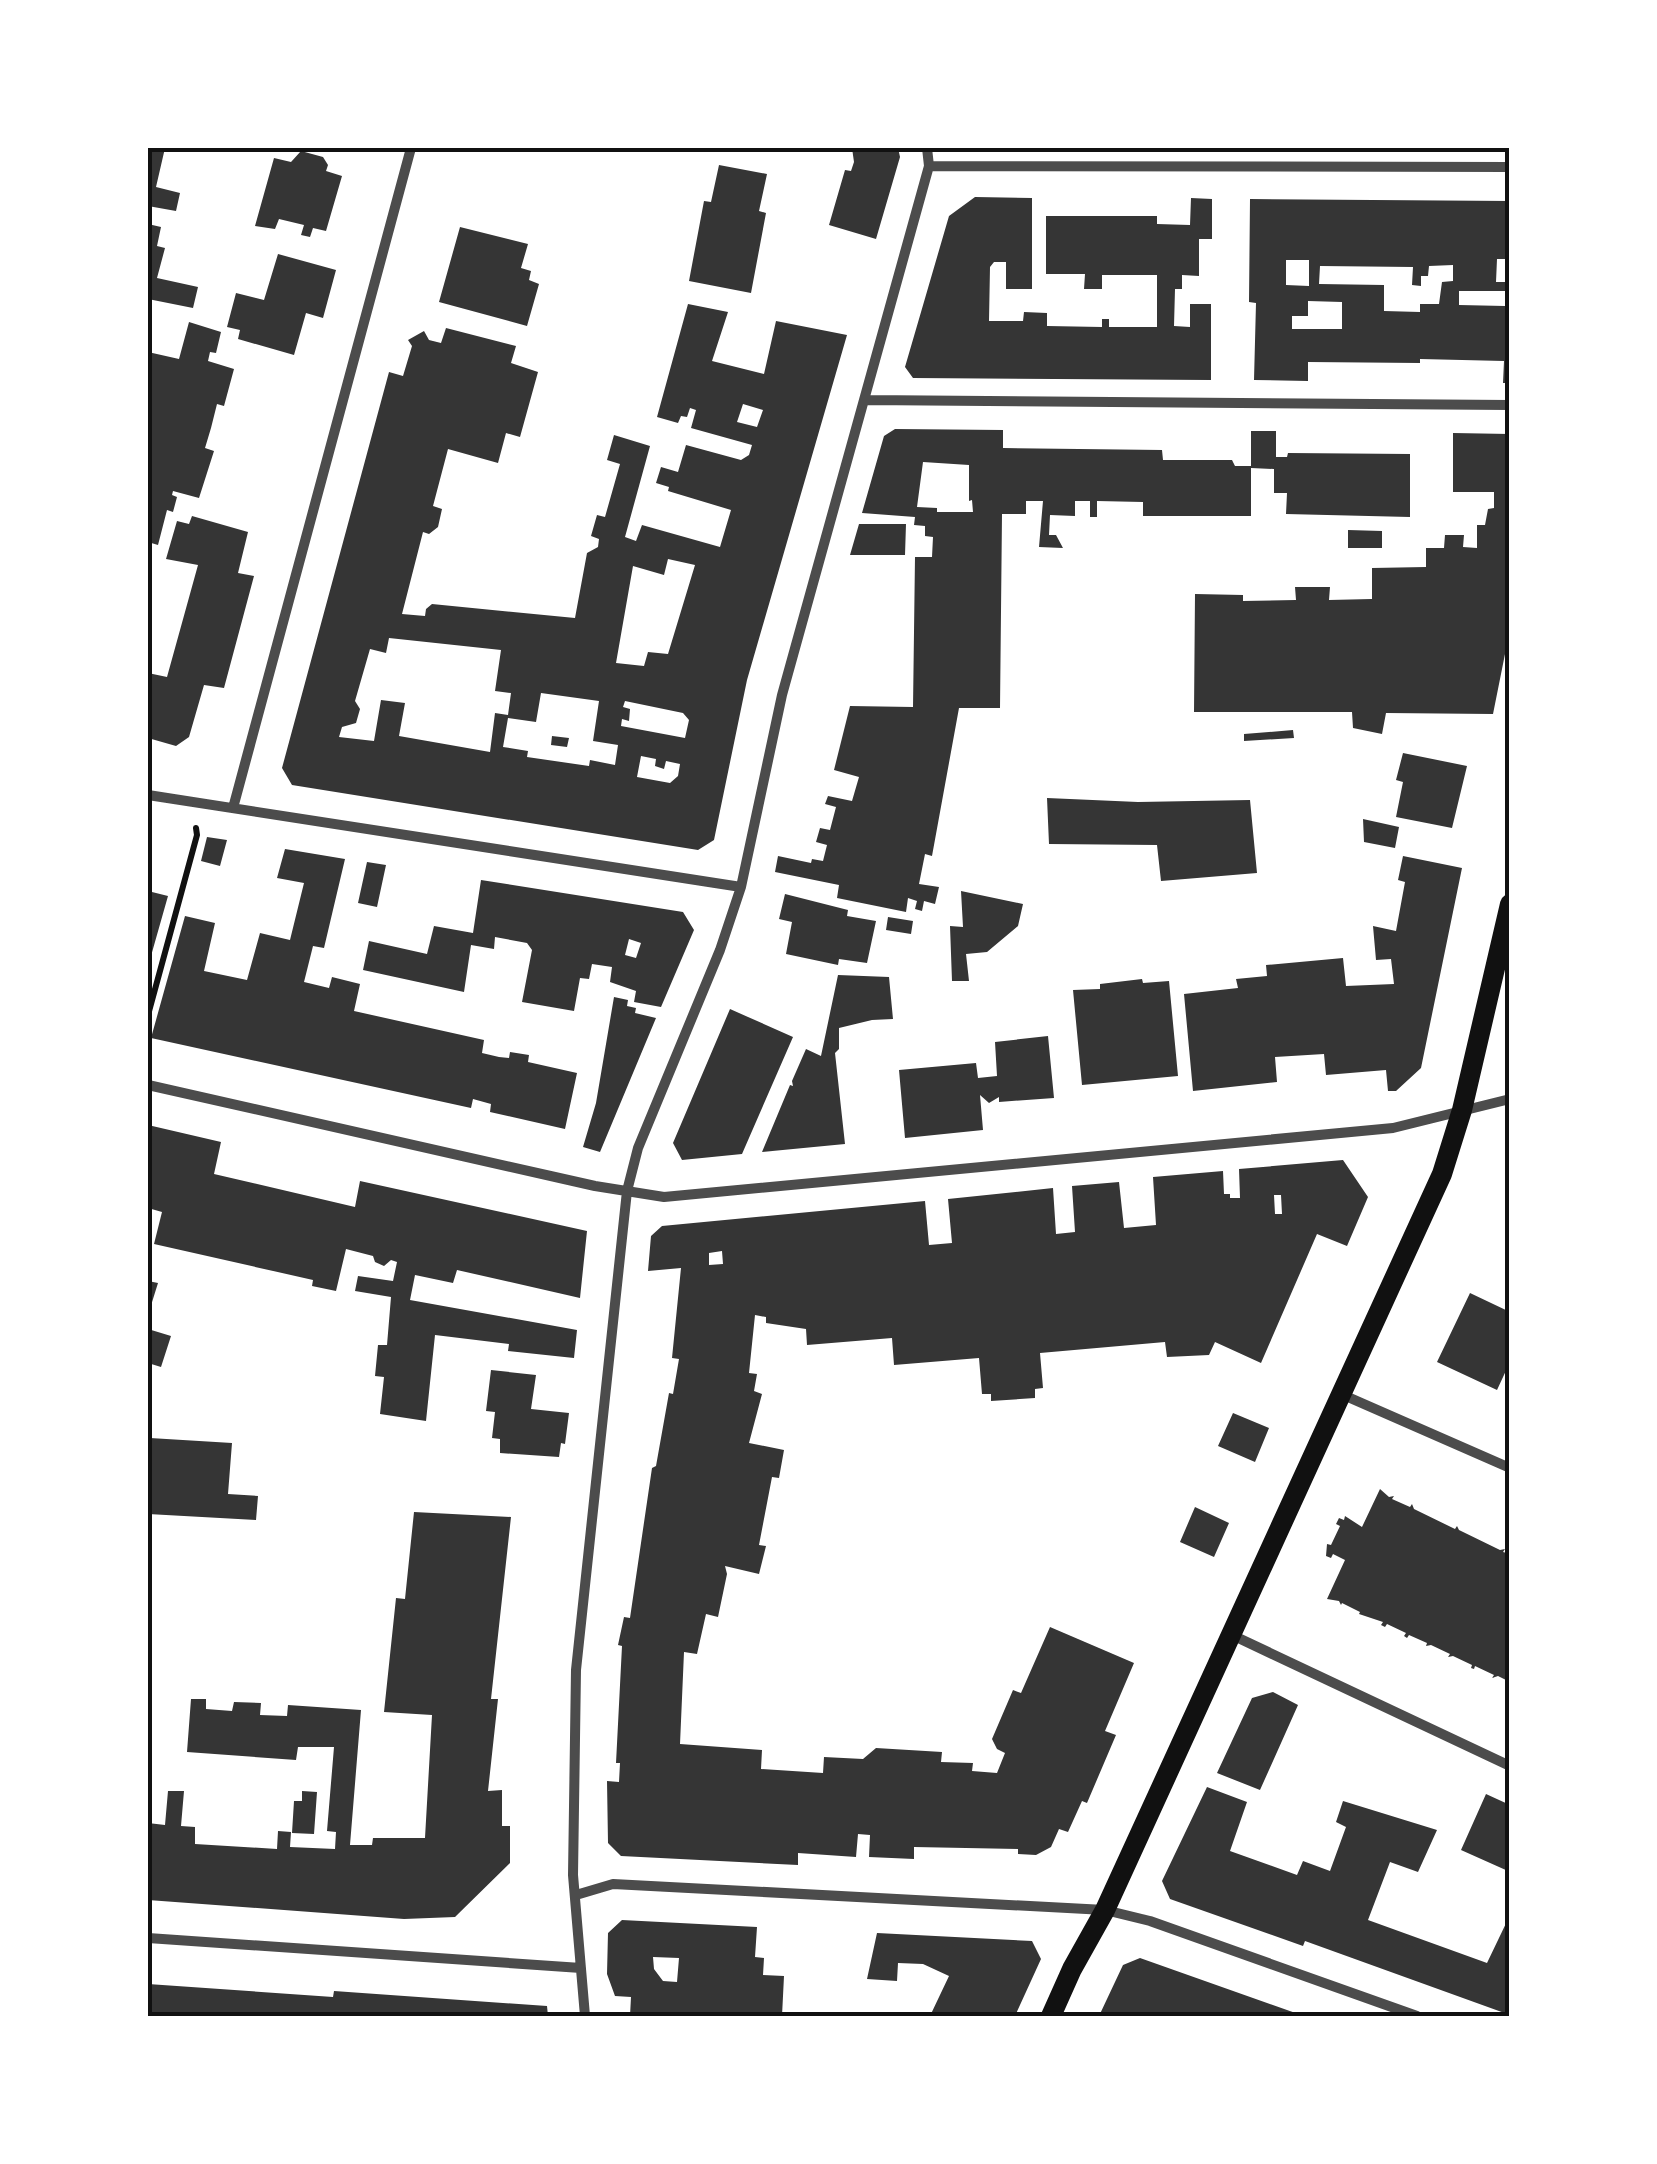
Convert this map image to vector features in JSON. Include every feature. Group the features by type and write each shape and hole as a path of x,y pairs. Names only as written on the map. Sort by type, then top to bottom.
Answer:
{"main road":[{"path":"1051,2016 1072,1969 1106,1910 1442,1174 1462,1110 1510,904"}],"street":[{"path":"232,808 411,148"},
{"path":"585,2016 573,1876 576,1670 627,1191 638,1148 720,950 741,887 782,695 929,166 928,148"},
{"path":"929,166 1510,167"},
{"path":"866,400 1510,405"},
{"path":"148,794 741,887"},
{"path":"148,1086 664,1197 1393,1128 1510,1099"},
{"path":"1341,1394 1510,1468"},
{"path":"1230,1635 1510,1766"},
{"path":"576,1896 613,1884 1106,1910 1150,1920 1417,2016"},
{"path":"148,1938 580,1968"}],"path":[{"path":"148,1015 196,827"}],"building":[{"path":"148,148 165,148 156,187 180,193 176,211 148,206"},
{"path":"852,148 898,148 900,157 876,239 829,225 845,170 851,171 854,162"},
{"path":"301,151 323,157 328,165 326,171 342,176 326,231 313,228 310,237 301,235 304,225 279,219 275,229 255,226 274,158 291,162"},
{"path":"719,165 767,174 759,211 766,213 751,293 689,281 704,201 711,202"},
{"path":"975,197 1032,198 1032,289 1006,289 1006,262 994,262 990,267 989,321 1023,321 1024,312 1047,313 1047,326 1102,327 1102,319 1109,319 1109,327 1157,327 1157,275 1102,275 1102,289 1084,289 1085,274 1046,274 1046,216 1157,216 1157,224 1190,225 1191,198 1212,199 1212,239 1199,239 1199,276 1182,275 1182,289 1175,289 1174,326 1190,327 1190,304 1211,304 1211,380 913,378 905,367 949,216"},
{"path":"1250,199 1510,201 1510,259 1497,259 1496,282 1510,282 1510,291 1459,291 1459,305 1505,306 1505,323 1510,323 1510,383 1503,383 1504,361 1420,359 1420,363 1308,362 1308,381 1254,380 1256,303 1249,302","holes":["1286,260 1309,260 1309,286 1286,285","1453,265 1453,281 1442,282 1439,304 1420,304 1420,312 1384,311 1384,285 1319,284 1320,266 1413,267 1412,285 1421,286 1421,276 1428,276 1429,266","1308,301 1342,302 1342,329 1292,329 1292,316 1308,316"]},
{"path":"148,224 161,227 157,246 165,248 157,278 198,287 193,308 148,299"},
{"path":"460,227 528,244 521,268 531,271 529,280 539,284 527,326 439,302"},
{"path":"278,254 336,270 323,318 306,313 294,355 238,339 240,330 227,327 236,293 264,300"},
{"path":"688,304 728,312 712,361 764,374 776,321 847,335 747,680 714,840 698,850 292,785 282,768 389,372 403,376 412,346 408,340 424,331 429,340 441,343 446,328 516,346 511,363 538,372 520,437 506,433 498,463 448,449 433,506 442,509 438,527 429,534 423,532 402,614 425,616 432,604 575,618 587,553 598,547 599,539 591,536 597,515 605,517 620,464 607,460 614,435 650,446 625,537 636,541 642,525 720,547 731,510 668,491 669,487 656,483 661,467 678,472 686,445 741,460 749,455 752,445 691,428 696,410 690,408 687,417 681,416 678,423 657,417","holes":["743,404 763,410 757,427 737,422","668,559 695,565 668,654 648,652 644,666 616,663 633,566 664,575","389,638 501,650 495,691 511,693 508,715 495,713 490,752 399,736 405,703 381,700 374,741 339,737 342,727 356,723 360,709 355,701 370,649 386,653","541,693 599,701 593,741 618,745 615,765 590,760 589,766 527,757 528,751 503,747 508,718 536,722","625,701 683,713 689,720 685,738 621,726 622,719 629,721 630,709 623,707","641,756 656,759 655,766 664,769 666,761 680,764 678,776 670,783 637,777"]},
{"path":"189,322 221,332 216,353 210,352 208,361 234,369 224,406 217,404 205,448 214,451 199,498 173,491 172,495 177,497 173,512 167,510 158,545 148,542 148,352 179,359"},
{"path":"895,429 1003,430 1003,448 1162,450 1163,460 1232,460 1235,466 1251,466 1251,431 1276,431 1276,457 1287,457 1288,453 1410,454 1410,517 1286,514 1287,493 1274,493 1274,469 1251,468 1251,516 1143,516 1143,502 1097,501 1097,517 1090,517 1090,501 1075,501 1075,516 1050,515 1049,535 1056,535 1063,548 1039,547 1043,501 1026,501 1026,514 1002,514 1000,708 959,708 932,856 925,854 919,884 939,887 935,904 924,901 922,911 915,909 917,901 908,898 906,912 837,898 839,885 775,872 778,856 811,863 812,859 823,861 827,845 816,842 820,828 830,830 836,807 825,804 828,796 852,801 859,777 834,770 850,706 913,707 915,557 932,557 933,537 925,536 925,526 914,525 915,517 862,513 884,436","holes":["923,462 969,465 969,501 972,500 973,512 937,512 937,508 917,507"]},
{"path":"1453,433 1510,434 1510,629 1493,714 1386,713 1382,734 1353,728 1352,712 1194,712 1195,594 1243,595 1243,601 1296,600 1295,587 1330,587 1329,600 1372,599 1372,568 1426,567 1426,548 1444,548 1445,535 1464,535 1463,547 1477,548 1477,525 1485,525 1488,509 1494,508 1494,492 1453,492"},
{"path":"192,516 248,532 238,573 254,576 224,688 204,685 189,737 176,746 148,738 148,673 167,677 198,565 166,559 177,521 189,524"},
{"path":"859,524 906,524 905,555 850,555"},
{"path":"1348,530 1382,531 1382,548 1348,548"},
{"path":"1293,730 1294,738 1244,741 1244,734"},
{"path":"552,736 569,738 567,747 551,745"},
{"path":"1403,753 1467,766 1452,828 1396,817 1403,782 1396,780"},
{"path":"1047,798 1138,802 1250,800 1257,873 1161,881 1157,845 1049,844"},
{"path":"1363,819 1399,827 1395,848 1364,842"},
{"path":"207,837 227,840 220,866 201,861"},
{"path":"285,849 345,859 324,948 313,946 304,982 329,988 332,977 360,984 354,1011 484,1040 482,1053 509,1058 510,1052 529,1055 528,1062 577,1073 565,1129 490,1112 491,1104 473,1099 471,1108 151,1038 185,916 215,923 204,971 247,980 260,933 290,940 304,883 277,878"},
{"path":"1403,856 1462,868 1421,1068 1396,1091 1388,1091 1386,1070 1326,1075 1324,1054 1275,1057 1277,1082 1193,1091 1184,994 1238,988 1236,979 1267,976 1266,965 1343,958 1346,986 1394,984 1391,959 1376,960 1373,926 1396,931 1405,882 1398,880"},
{"path":"367,862 386,865 377,907 358,903"},
{"path":"481,880 683,912 694,930 661,1007 634,1002 636,991 610,982 612,967 592,964 589,979 580,978 574,1011 522,1002 532,950 527,943 495,937 494,949 471,945 464,992 363,970 369,941 427,954 434,926 473,933","holes":["629,939 641,943 636,958 625,955"]},
{"path":"148,891 168,896 149,963 148,963"},
{"path":"961,891 1023,904 1018,926 987,952 966,954 969,981 952,981 950,926 963,927"},
{"path":"785,894 848,910 847,916 876,921 867,963 839,959 838,965 786,954 792,922 779,919"},
{"path":"888,917 913,921 911,934 886,930"},
{"path":"838,975 889,977 893,1019 839,1028 839,1049 835,1053 845,1144 762,1152 806,1049 821,1056"},
{"path":"1142,979 1143,983 1169,981 1178,1076 1082,1085 1073,990 1100,989 1100,984"},
{"path":"614,997 628,1000 627,1006 636,1008 635,1013 656,1018 600,1152 583,1147 596,1103"},
{"path":"730,1009 793,1037 742,1154 682,1160 673,1143"},
{"path":"1048,1036 1054,1098 999,1102 999,1097 989,1103 980,1095 983,1130 905,1138 899,1070 976,1063 978,1078 997,1076 995,1042"},
{"path":"148,1125 221,1142 214,1174 355,1207 360,1181 587,1231 580,1298 457,1270 453,1283 415,1275 410,1300 577,1330 574,1358 508,1351 509,1344 435,1335 426,1421 380,1414 384,1377 375,1376 378,1345 387,1345 391,1297 355,1291 358,1276 393,1281 397,1262 391,1260 384,1266 375,1262 373,1256 346,1249 336,1291 312,1286 313,1280 154,1244 162,1212 148,1208"},
{"path":"1343,1160 1368,1197 1347,1246 1317,1234 1261,1363 1215,1342 1209,1355 1167,1357 1165,1342 1040,1353 1043,1388 1035,1389 1035,1398 991,1401 991,1394 982,1394 979,1358 894,1365 892,1338 807,1345 806,1329 766,1323 766,1317 755,1315 749,1373 757,1374 754,1391 762,1394 749,1443 784,1450 779,1478 772,1477 759,1545 766,1546 759,1574 725,1566 727,1574 718,1617 706,1614 697,1654 684,1652 680,1744 762,1750 761,1769 823,1773 824,1757 863,1759 876,1748 942,1752 941,1762 973,1763 972,1771 997,1773 1005,1753 997,1749 992,1739 1013,1690 1021,1693 1050,1627 1134,1663 1105,1731 1116,1735 1087,1803 1082,1801 1068,1832 1059,1829 1051,1847 1036,1855 1018,1854 1018,1849 914,1847 914,1859 869,1857 870,1835 858,1834 856,1857 798,1853 798,1865 621,1856 608,1843 607,1781 619,1782 620,1763 616,1763 622,1646 618,1645 624,1617 630,1618 652,1468 656,1466 679,1359 672,1358 681,1268 648,1271 651,1236 662,1226 925,1201 929,1245 952,1243 948,1199 1053,1188 1056,1234 1075,1232 1072,1186 1119,1182 1124,1228 1156,1225 1153,1177 1223,1171 1224,1194 1240,1198 1239,1169","holes":["1274,1195 1281,1195 1282,1214 1275,1214","722,1251 723,1264 709,1265 709,1253"]},
{"path":"148,1281 158,1283 148,1315"},
{"path":"1470,1293 1510,1312 1510,1362 1497,1390 1437,1362"},
{"path":"148,1329 171,1336 161,1367 148,1363"},
{"path":"491,1370 536,1375 531,1409 569,1413 559,1457 500,1453 500,1439 492,1438 495,1412 486,1411"},
{"path":"1233,1413 1269,1428 1255,1462 1218,1446"},
{"path":"150,1438 232,1443 228,1494 258,1496 256,1520 148,1514"},
{"path":"1380,1489 1389,1497 1394,1496 1392,1499 1410,1507 1412,1504 1414,1509 1510,1554 1510,1682 1498,1676 1492,1678 1494,1675 1475,1666 1471,1668 1472,1665 1448,1657 1450,1654 1409,1635 1407,1638 1406,1633 1387,1624 1385,1627 1383,1622 1359,1614 1339,1601 1327,1599 1345,1560 1333,1554 1331,1558 1326,1556 1327,1544 1331,1545 1340,1526 1336,1524 1345,1516 1362,1527"},
{"path":"1195,1507 1229,1523 1214,1557 1180,1542"},
{"path":"414,1512 511,1517 491,1699 498,1699 488,1791 502,1790 502,1826 510,1826 510,1863 455,1917 404,1919 148,1900 148,1823 165,1825 168,1791 184,1791 181,1826 195,1827 195,1844 277,1849 278,1831 291,1832 290,1847 335,1849 336,1832 327,1831 334,1747 298,1747 296,1760 187,1752 191,1699 206,1699 206,1709 232,1711 234,1702 261,1703 260,1715 287,1716 288,1705 361,1710 350,1845 372,1845 373,1838 425,1838 432,1715 384,1712 396,1598 405,1599"},
{"path":"1273,1692 1298,1705 1260,1790 1217,1773 1252,1698"},
{"path":"1207,1787 1247,1802 1230,1851 1297,1875 1303,1861 1330,1871 1346,1827 1336,1822 1343,1801 1437,1830 1418,1872 1390,1862 1368,1920 1487,1963 1510,1915 1510,2015 1305,1941 1303,1946 1170,1899 1162,1881"},
{"path":"302,1791 317,1792 314,1834 292,1833 294,1801 302,1801"},
{"path":"1486,1794 1510,1805 1508,1871 1461,1850"},
{"path":"622,1920 757,1927 755,1957 764,1958 763,1975 784,1976 782,2016 630,2016 631,1997 615,1996 607,1974 608,1933","holes":["653,1957 679,1958 677,1982 663,1981 654,1969"]},
{"path":"877,1933 1032,1941 1041,1959 1015,2016 930,2016 949,1976 923,1964 898,1963 897,1981 867,1979"},
{"path":"1140,1958 1304,2016 1099,2016 1123,1965"},
{"path":"148,1984 333,1997 334,1991 547,2006 548,2016 148,2016"}]}
